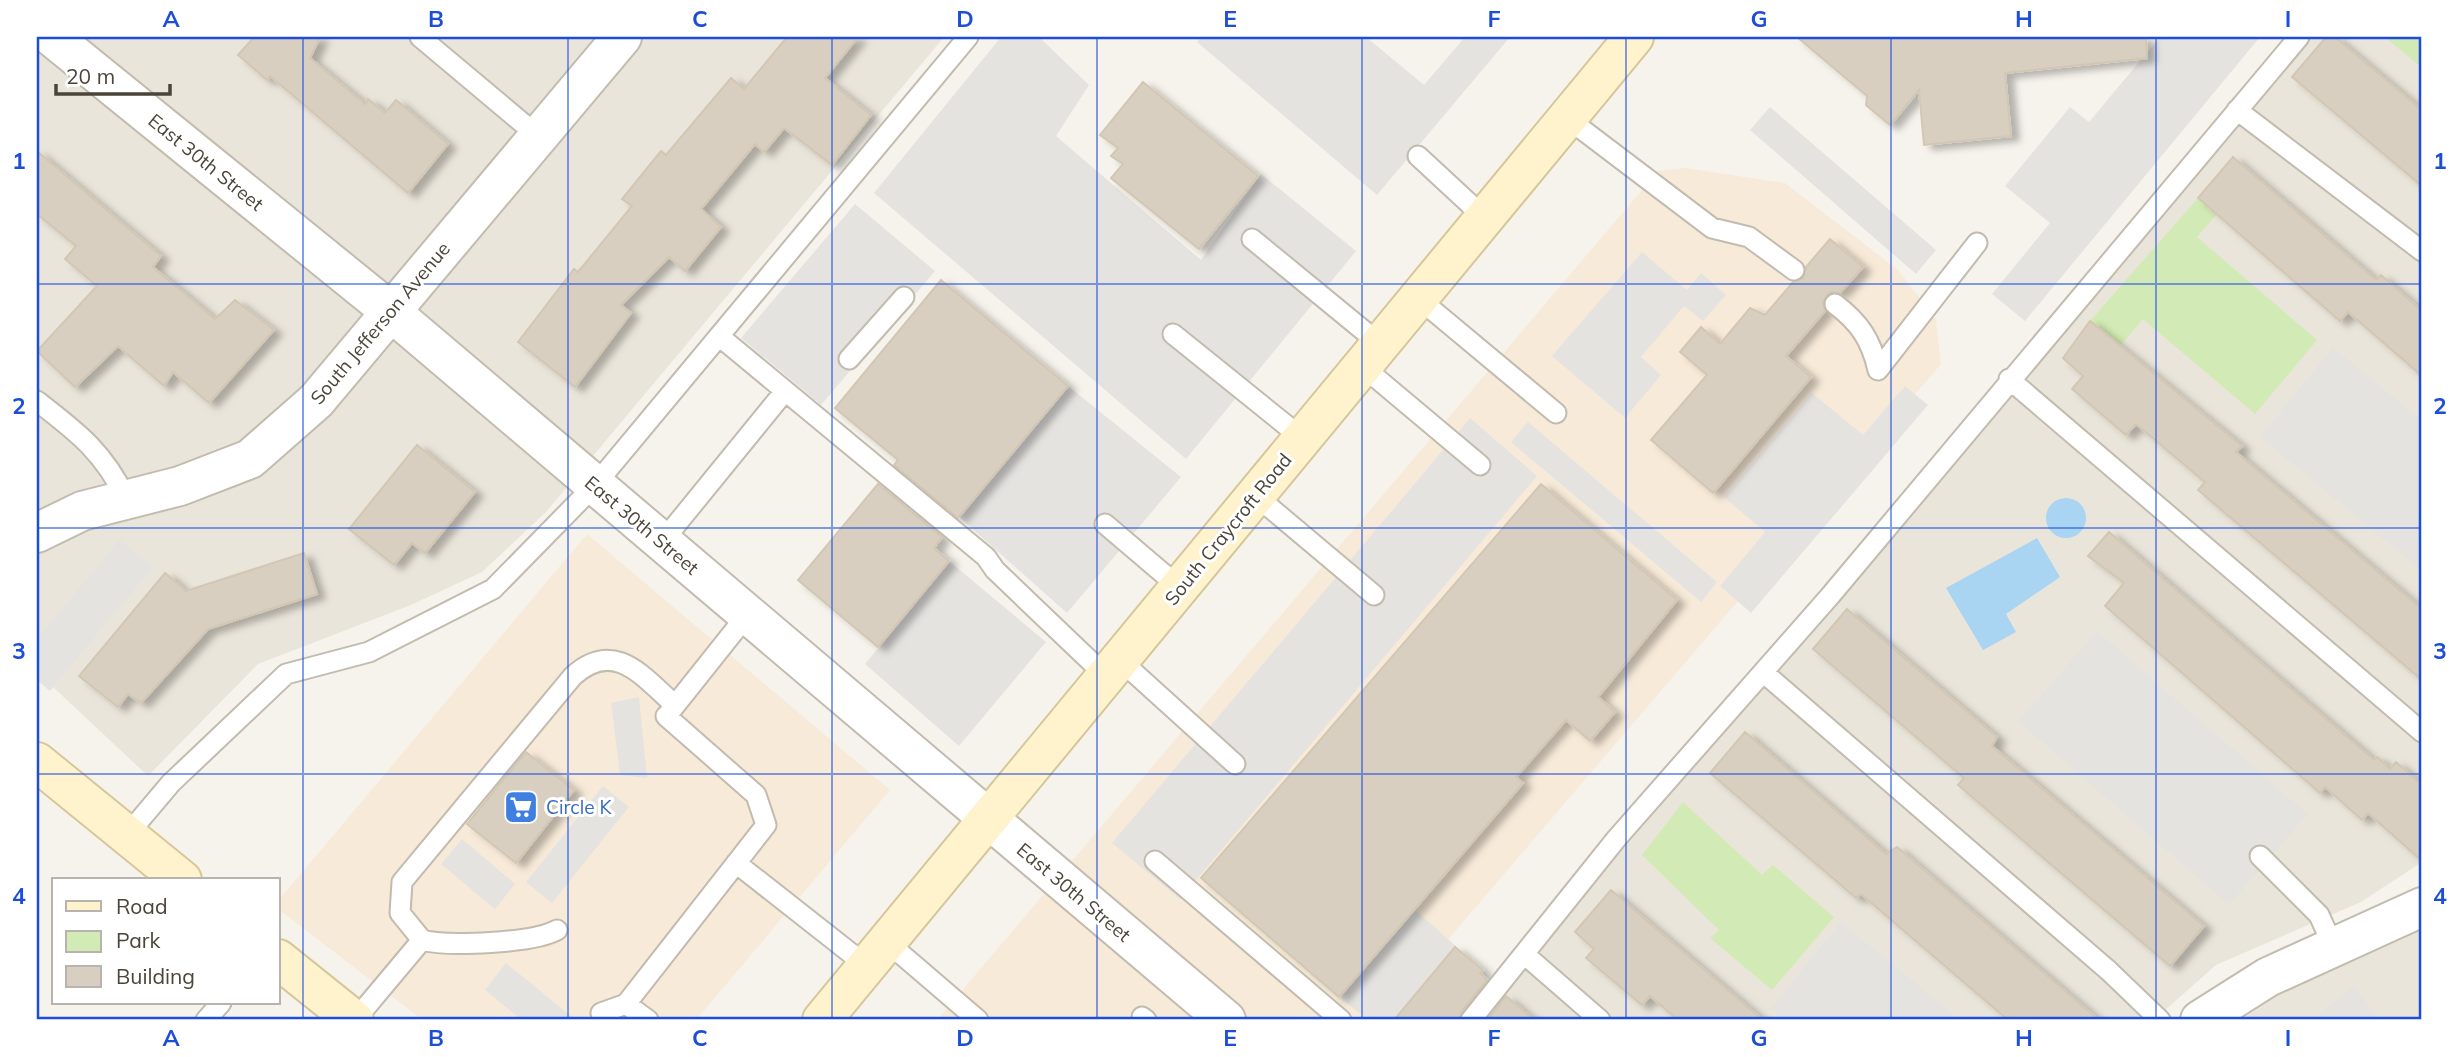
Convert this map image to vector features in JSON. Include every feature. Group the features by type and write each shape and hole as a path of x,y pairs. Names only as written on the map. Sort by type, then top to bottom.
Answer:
{"main road":[{"name":"South Craycroft Road","path":"822,1020 1486,219 1567,118 1622,41"},
{"path":"37,762 180,878"},
{"path":"280,961 348,1018"}],"street":[{"name":"East 30th Street","path":"52,37 390,311 1226,1020"},
{"name":"South Jefferson Avenue","path":"37,533 82,511 180,485 250,459 316,401 622,37"},
{"path":"2200,1020 2268,976 2422,907"}],"lane":[{"path":"420,37 538,136"},
{"path":"127,835 171,783 286,674 369,652 493,589 595,485 968,37"},
{"path":"1471,1020 1617,838 1830,596 2009,379 2299,37"},
{"path":"2237,110 2422,251"},
{"path":"1567,118 1712,228 1749,237 1794,270"},
{"path":"1418,156 1486,219"},
{"path":"1252,239 1480,465"},
{"path":"1835,304 1855,320 1872,344 1878,370 1977,243"},
{"path":"849,359 904,297"},
{"path":"1418,298 1556,413"},
{"path":"1173,334 1302,438"},
{"path":"719,336 986,557 995,570 1113,668 1235,764"},
{"path":"2009,379 2422,732"},
{"path":"662,542 785,391"},
{"path":"37,401 90,443 113,471 126,499"},
{"path":"1255,495 1374,594"},
{"path":"1105,524 1180,587"},
{"path":"668,715 747,615"},
{"path":"557,930 547,936 451,945 422,940 400,913 402,882 572,676 584,666 605,659 629,664 668,715 756,795 766,825 626,1004 601,1013"},
{"path":"1763,672 2109,971 2160,1020"},
{"path":"2260,856 2319,915 2334,948"},
{"path":"1155,861 1341,1020"},
{"path":"736,863 978,1020"},
{"path":"348,1018 422,940"},
{"path":"877,953 958,1020"},
{"path":"1524,954 1600,1020"},
{"path":"206,1020 219,1004"},
{"path":"626,1004 648,1020"}],"shaded area":[{"path":"37,37 944,37 546,512 482,572 411,605 258,664 148,776 37,672"},
{"path":"1001,37 1039,37 1089,85 1056,136 1201,260 1261,174 1356,251 1186,459 874,193"},
{"path":"1201,37 1366,37 1424,85 1465,37 1510,37 1377,195 1197,42"},
{"path":"2160,37 2260,37 2025,321 1992,294 2050,223 2005,186 2070,107 2089,122"},
{"path":"2292,37 2422,37 2422,862 2361,902 2216,965 2154,1020 1461,1020"},
{"path":"1770,107 1936,250 1916,274 1750,130"},
{"path":"1684,168 1785,183 1898,270 1936,319 1941,364 1379,1020 937,1020 1658,171"},
{"path":"855,204 935,271 821,405 741,338"},
{"path":"1642,252 1687,290 1701,273 1726,295 1703,321 1684,306 1641,357 1661,375 1625,418 1552,356"},
{"path":"2333,347 2422,421 2422,571 2260,437"},
{"path":"1068,386 1181,477 1067,613 959,517"},
{"path":"1905,386 1928,405 1751,613 1720,586 1765,532 1724,497 1812,393 1863,435"},
{"path":"1470,418 1537,476 1180,899 1112,843"},
{"path":"1528,422 1717,582 1701,602 1511,442"},
{"path":"587,534 890,790 696,1020 423,1020 280,911 280,899"},
{"path":"119,540 153,567 50,691 37,680 37,639"},
{"path":"949,561 1046,642 959,746 865,664"},
{"path":"2097,631 2308,814 2229,905 2018,721"},
{"path":"639,697 647,778 620,775 611,703"},
{"path":"603,786 629,807 552,903 526,882"},
{"path":"462,839 515,884 495,909 441,864"},
{"path":"1414,909 1483,970 1441,1020 1368,1020 1339,997"},
{"path":"1841,922 1961,1020 1783,1020 1770,1009"},
{"path":"2422,924 2422,1020 2241,1020 2283,992"},
{"path":"506,963 576,1020 522,1020 485,990"},
{"path":"2354,986 2379,1020 2312,1020"}],"green space":[{"path":"2385,37 2422,37 2422,68"},
{"path":"2198,198 2217,214 2197,237 2317,340 2255,414 2143,319 2119,347 2090,321"},
{"path":"1683,802 1762,875 1773,865 1834,917 1772,990 1710,938 1719,930 1642,855"}],"water":[{"path":"2066,498 2074,499 2080,504 2085,510 2085,526 2080,532 2074,537 2066,538 2058,537 2052,532 2047,526 2046,518 2047,510 2052,504 2058,499"},
{"path":"2037,538 2060,577 2006,614 2016,632 1983,650 1946,588"}],"building":[{"path":"254,37 320,37 310,58 365,104 368,99 385,113 396,100 448,144 408,193 270,76 267,80 238,55"},
{"path":"787,37 858,37 825,78 871,115 832,165 784,128 764,152 755,144 701,209 721,227 685,271 669,257 621,305 631,313 575,387 518,342 574,269 578,272 632,206 622,199 661,151 666,155 731,78 744,89"},
{"path":"1797,37 2146,37 2147,58 2005,73 2011,136 1924,145 1919,90 1890,125 1866,105 1867,96"},
{"path":"2326,37 2335,37 2422,110 2422,186 2292,77"},
{"path":"1143,82 1258,176 1199,249 1111,178 1123,164 1111,156 1118,148 1100,135"},
{"path":"37,151 161,256 153,267 215,319 235,300 274,330 209,403 173,372 164,386 118,346 75,387 37,351 97,286 65,259 76,246 37,214"},
{"path":"2233,157 2376,280 2381,275 2422,311 2422,376 2348,312 2340,321 2198,198"},
{"path":"1830,239 1863,267 1840,293 1831,292 1826,296 1823,303 1825,311 1786,356 1811,377 1713,493 1651,440 1707,375 1680,352 1701,327 1720,344 1750,308 1765,315 1793,282 1803,278 1806,267"},
{"path":"941,280 1068,386 958,518 894,465 898,460 835,408"},
{"path":"2090,321 2242,446 2236,452 2422,609 2422,680 2198,490 2205,482 2136,424 2126,435 2072,389 2083,376 2063,358"},
{"path":"417,445 475,492 425,553 412,543 394,565 349,529"},
{"path":"878,484 942,537 934,548 949,561 878,647 798,580"},
{"path":"1541,484 1677,600 1598,697 1615,712 1590,741 1566,720 1516,777 1523,783 1339,997 1201,878"},
{"path":"2109,532 2374,760 2377,757 2390,769 2396,762 2422,785 2422,861 2368,813 2362,820 2325,787 2320,793 2105,606 2124,583 2088,556"},
{"path":"304,553 317,594 208,629 141,703 128,694 118,707 79,676 165,573 186,591"},
{"path":"1847,609 1997,737 1992,746 2204,926 2170,966 1958,785 1964,778 1813,649"},
{"path":"1745,732 1886,854 1897,847 2099,1020 2008,1020 1861,894 1856,898 1710,773"},
{"name":"Circle K","path":"526,752 574,790 516,863 467,824"},
{"path":"1611,890 1763,1020 1678,1020 1650,996 1642,1005 1586,958 1594,949 1575,932"},
{"path":"1455,947 1483,970 1480,973 1487,980 1461,1012 1459,1020 1394,1020"},
{"path":"1506,996 1534,1020 1487,1020"}],"place":[{"name":"Circle K","path":"521,807"}]}
